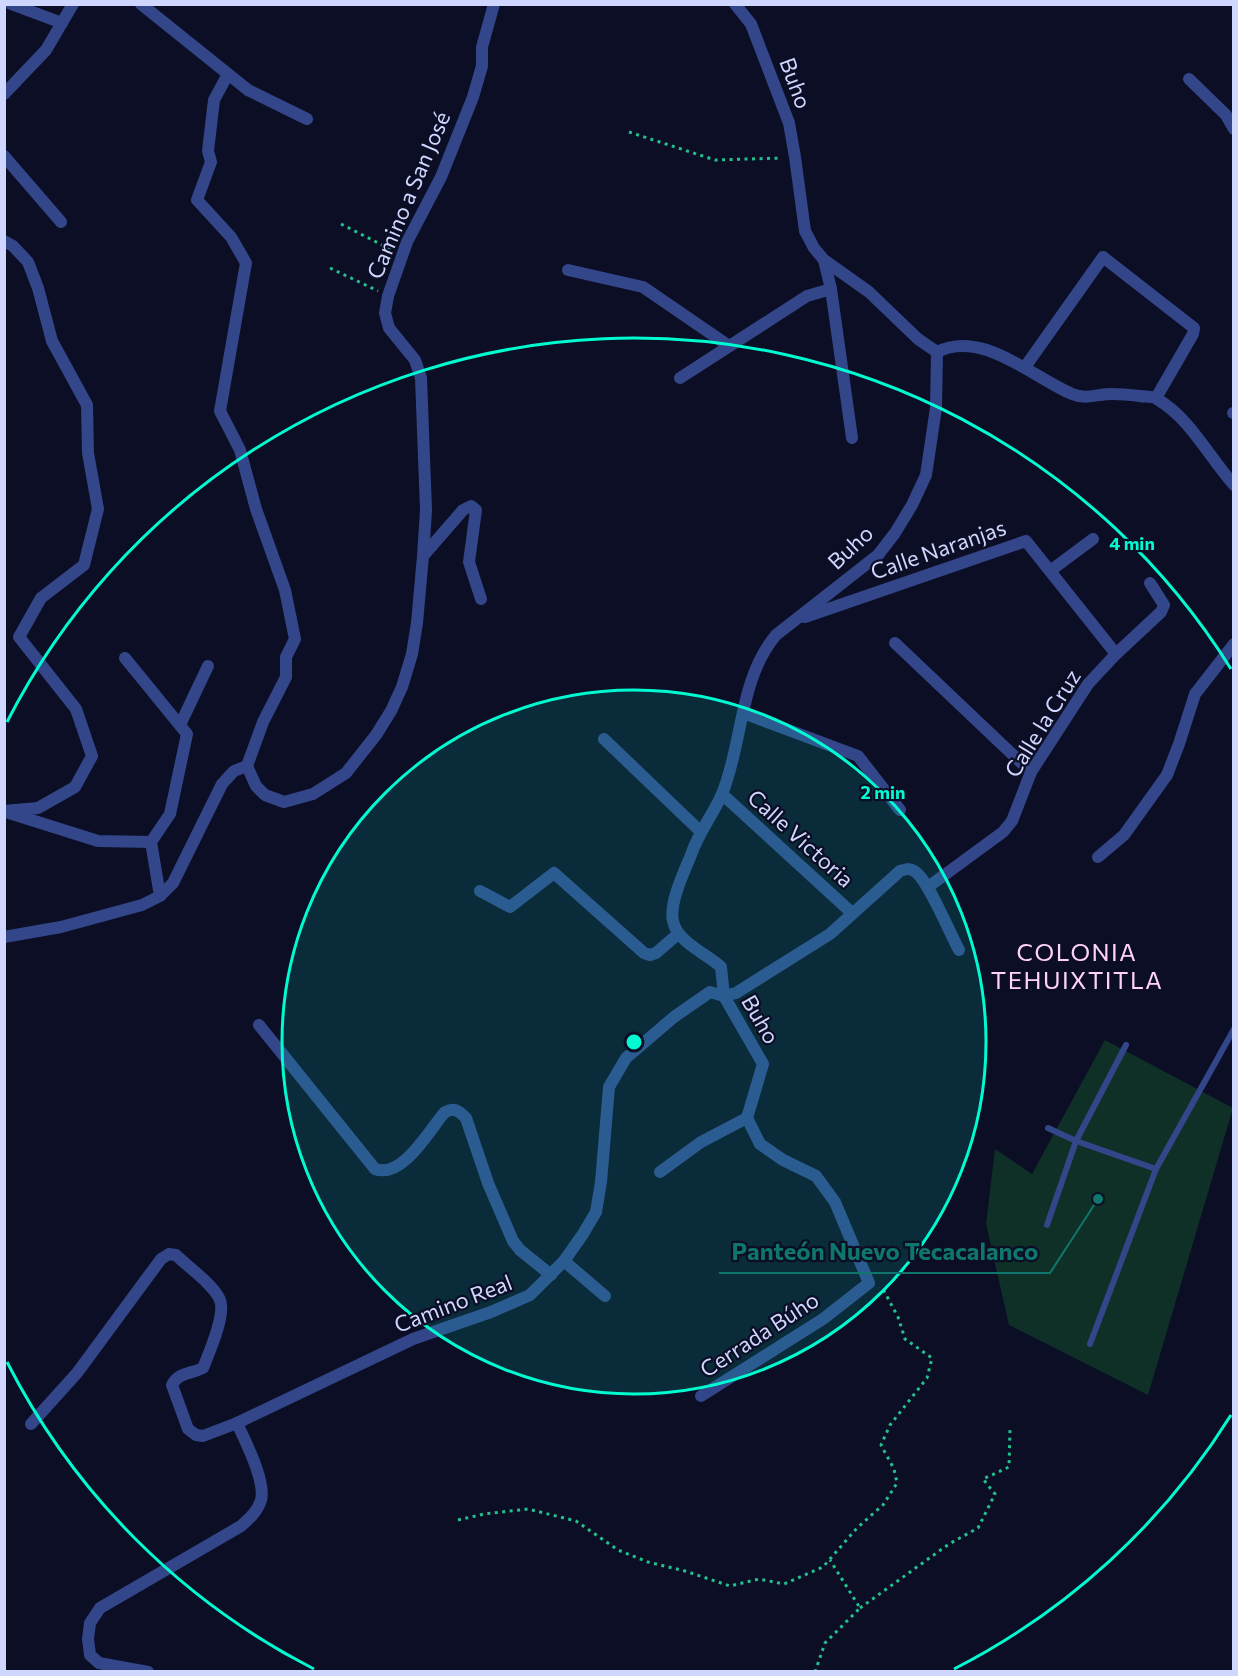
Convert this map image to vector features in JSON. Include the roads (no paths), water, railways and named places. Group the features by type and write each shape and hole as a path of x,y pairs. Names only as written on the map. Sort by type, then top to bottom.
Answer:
{"street":[{"path":"11,4 62,23"},
{"path":"4,94 46,50 73,4"},
{"path":"141,4 248,90 307,118"},
{"name":"Camino a San José","path":"247,766 256,786 265,795 284,802 312,794 346,772 392,711 402,687 412,654 417,623 426,510 421,378 415,360 389,328 385,313 401,256 441,177 473,97 482,66 482,47 494,4"},
{"name":"Buho","path":"735,4 751,24 789,123 805,231 814,248 824,260 869,292 918,339 937,352 936,408 926,475 912,505 878,555 776,635 763,653 750,686 722,794 693,848 674,903 672,920 678,934 721,968 724,996 763,1064 747,1118"},
{"path":"4,937 61,927 142,905 160,896 173,883 222,784 234,771 247,766 263,722 286,677 286,657 295,639 285,590 256,509 240,450 220,411 246,263 231,237 197,200 211,162 208,151 214,100 228,74"},
{"path":"1189,79 1233,126"},
{"path":"4,156 61,222"},
{"path":"4,241 13,246 28,262 38,288 52,341 87,405 88,453 98,509 84,565 41,598 19,637 76,709 92,756 75,787 38,808 4,812"},
{"path":"1025,367 1103,256 1194,328 1193,334 1156,398"},
{"path":"824,260 831,289 852,438"},
{"path":"568,270 644,287 729,346"},
{"path":"681,378 807,296 831,289"},
{"path":"937,352 947,346 982,349 1025,367 1071,394 1084,398 1112,394 1156,398 1180,417 1233,485"},
{"path":"423,555 463,510 471,506 476,510 469,562 481,599"},
{"path":"1050,571 1093,539"},
{"name":"Calle Naranjas","path":"796,620 1026,541 1116,654"},
{"name":"Calle la Cruz","path":"928,887 1004,832 1012,821 1031,772 1088,684 1161,612 1164,604 1150,583"},
{"path":"895,643 1031,772"},
{"path":"1098,857 1124,835 1167,775 1196,694 1233,644"},
{"path":"125,658 187,734 170,814 151,842 160,896"},
{"path":"180,725 208,666"},
{"path":"743,713 858,756 900,810"},
{"path":"604,740 701,832"},
{"name":"Calle Victoria","path":"722,794 852,913"},
{"path":"4,812 98,841 151,842"},
{"path":"724,996 736,993 830,933 900,871 908,868 916,872 928,887 959,950"},
{"path":"480,891 510,907 554,873 644,953 650,955 656,953 678,934"},
{"name":"Camino Real","path":"31,1424 77,1373 161,1258 169,1254 176,1256 216,1292 220,1301 222,1312 202,1368 182,1374 175,1379 172,1385 188,1429 196,1435 203,1436 237,1423 413,1339 491,1312 530,1295 564,1261 596,1212 601,1182 609,1087 626,1058 674,1017 710,992 724,996"},
{"path":"259,1025 375,1169 382,1172 392,1170 405,1161 444,1113 450,1109 458,1110 466,1118 488,1184 513,1241 520,1250 551,1275"},
{"path":"660,1172 701,1142 747,1118"},
{"name":"Cerrada Búho","path":"702,1396 823,1319 869,1283 835,1202 816,1176 783,1160 760,1144 747,1118"},
{"path":"564,1261 605,1296"},
{"path":"148,1671 99,1663 90,1655 88,1639 90,1623 100,1608 241,1526 253,1515 261,1500 262,1487 237,1423"}],"lane":[{"path":"1090,1344 1156,1169 1233,1029"},
{"path":"1047,1225 1076,1141 1126,1045"},
{"path":"1048,1128 1076,1141 1156,1169"}],"place":[{"name":"Panteón Nuevo Tecacalanco","path":"1098,1199"}],"district":[{"name":"COLONIA TEHUIXTITLA","path":"1077,965"}]}
